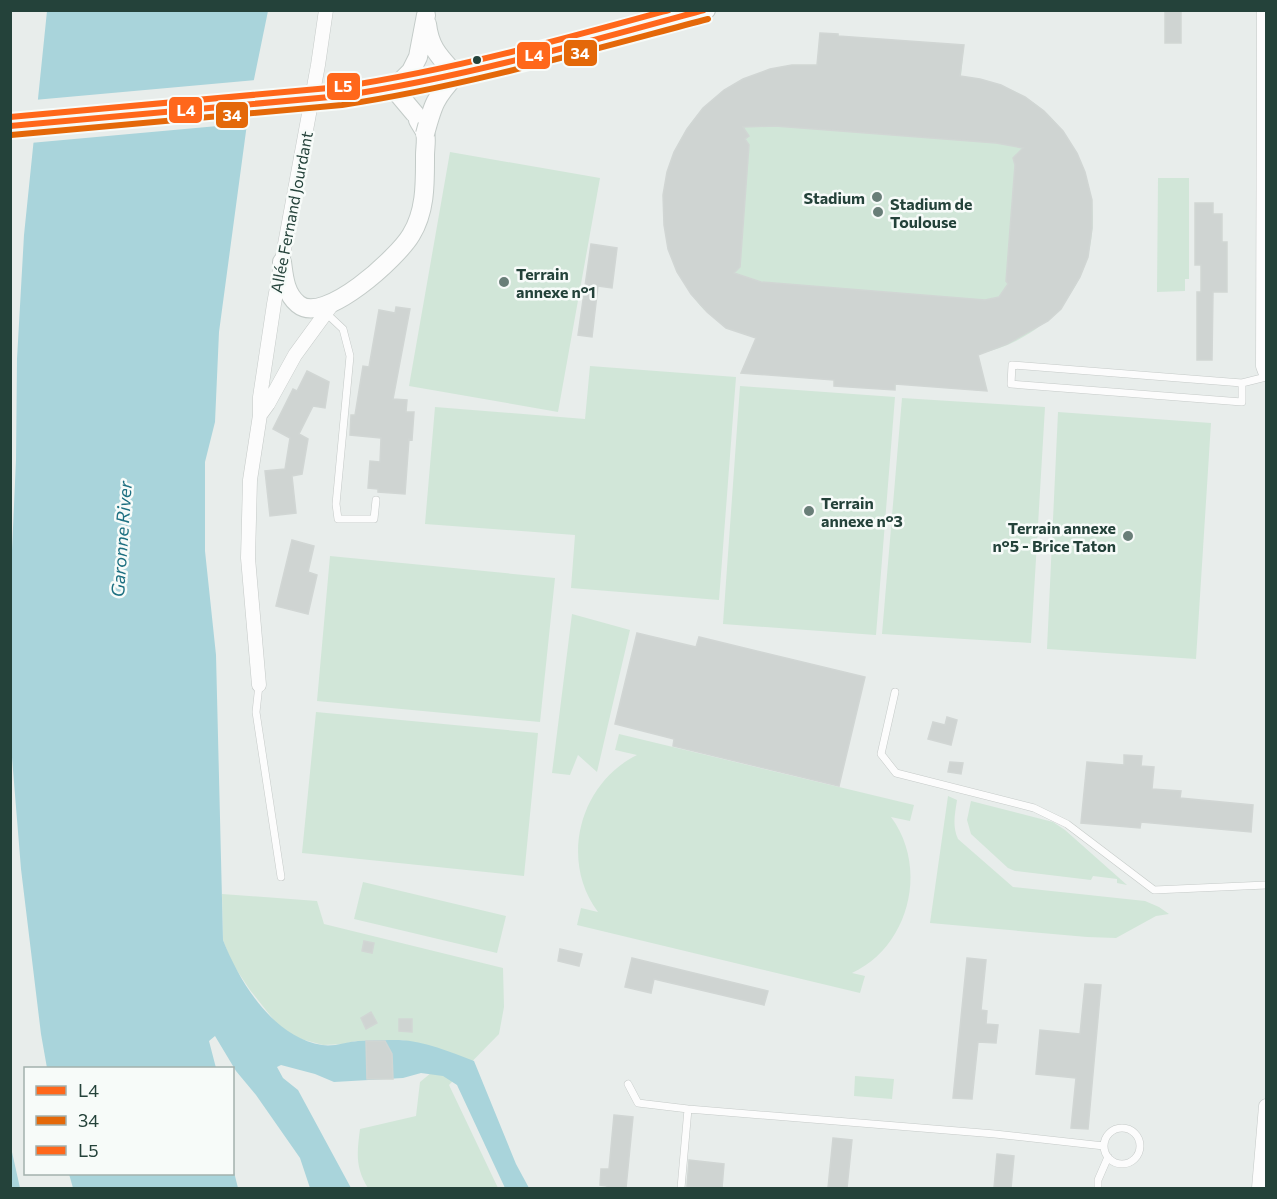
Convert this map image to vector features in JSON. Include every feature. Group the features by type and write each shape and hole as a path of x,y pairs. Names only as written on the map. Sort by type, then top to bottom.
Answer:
{"main road":[{"path":"10,126 302,101 394,88 461,76 706,10"},
{"path":"394,88 411,71 418,57 426,13"},
{"path":"426,13 429,37 435,52 461,76"},
{"path":"282,262 285,283 290,295 299,305 307,308 330,308 384,267 400,251 412,235 419,219 423,200 425,134 435,100 439,93 461,76"},
{"path":"394,88 415,114 425,134"}],"street":[{"name":"Allée Fernand Jourdant","path":"259,686 248,558 250,480 260,415 260,397 282,262 302,101 326,10"},
{"path":"1264,10 1263,366 1266,376"},
{"name":"Allée Fernand Jourdant","path":"260,415 295,355 330,308"},
{"path":"1259,1188 1266,1106"}],"lane":[{"path":"302,101 407,92 461,76"},
{"path":"330,308 343,329 350,356 336,504 338,519 374,519 376,500"},
{"path":"1242,383 1242,402 1011,384 1012,364 1242,383 1266,376"},
{"path":"259,686 256,712 281,877"},
{"path":"895,692 881,754 896,773 1034,808 1067,824 1154,890 1266,885"},
{"path":"628,1084 638,1103 995,1134 1104,1146"},
{"path":"681,1188 688,1109"},
{"path":"1116,1129 1130,1129 1139,1140 1138,1154 1131,1162 1119,1164 1108,1157 1104,1146 1107,1136 1116,1129"},
{"path":"1098,1188 1098,1180 1108,1157"}],"green space":[{"name":"Stadium","path":"820,33 964,45 961,76 994,83 1036,104 1062,131 1080,163 1091,195 1092,230 1088,256 1079,279 1066,300 1049,319 1028,334 1004,346 978,354 987,391 896,384 895,390 834,386 834,380 741,373 756,338 718,320 704,309 685,284 674,263 667,241 664,195 668,172 687,129 705,107 767,71 777,67 817,65"},
{"name":"Terrain annexe n°1","path":"450,152 600,178 558,412 409,386"},
{"path":"1158,178 1189,178 1189,279 1185,279 1185,291 1157,292"},
{"path":"590,366 736,377 719,600 571,588 575,535 425,524 435,407 585,419"},
{"name":"Terrain annexe n°3","path":"740,386 895,397 876,635 723,624"},
{"path":"902,398 1045,407 1031,643 882,634"},
{"name":"Terrain annexe n°5 - Brice Taton","path":"1058,412 1211,423 1196,659 1047,649"},
{"path":"330,556 555,578 540,722 317,701"},
{"path":"572,614 630,630 597,772 578,755 570,775 552,773"},
{"path":"316,712 538,733 524,876 302,853"},
{"path":"619,734 914,805 910,821 891,817 903,837 909,859 910,882 907,904 899,926 887,945 872,961 852,973 865,976 860,993 577,925 581,908 598,912 586,891 580,869 578,847 589,803 601,784 617,768 637,755 615,750"},
{"path":"948,796 957,800 955,825 958,839 1013,887 1145,901 1169,914 1156,916 1116,938 930,923"},
{"path":"971,801 1053,822 1127,885 1117,883 1117,879 1093,876 1091,880 1015,871 1008,868 971,834 967,820"},
{"path":"363,882 506,916 497,953 354,919"},
{"path":"222,894 317,901 324,924 503,968 504,1007 499,1034 449,1085 498,1188 368,1188 358,1160 360,1129 416,1116 420,1082 454,1054 402,1040 356,1041 323,1045 297,1038 277,1024 232,963 223,940"},
{"path":"855,1076 894,1079 892,1099 854,1096"}],"water":[{"name":"Garonne River","path":"47,11 268,11 251,94 219,332 215,422 205,462 205,551 216,655 223,940 230,957 260,1006 288,1031 304,1040 322,1045 363,1041 418,1042 474,1061 516,1164 529,1188 505,1188 457,1085 443,1076 421,1073 403,1078 334,1082 315,1074 281,1065 277,1067 283,1078 298,1090 351,1188 310,1188 300,1158 256,1095 236,1071 215,1036 209,1041 216,1067 47,1067 21,869 11,745 11,573 16,460 17,359 24,235"},
{"path":"12,1152 20,1188 11,1188"},
{"path":"234,1172 238,1188 73,1188 69,1175 234,1175"}],"pier":[{"path":"257,80 251,123 30,143 34,100"}],"building":[{"path":"1165,10 1181,10 1181,43 1165,43"},
{"name":"Stadium","path":"820,33 964,45 960,76 1001,85 1025,97 1044,111 1063,131 1077,153 1085,172 1092,200 1092,228 1088,257 1080,277 1061,309 1048,321 1007,344 978,355 987,391 895,384 895,390 834,386 834,380 741,373 756,338 726,328 691,294 677,272 668,249 663,195 667,172 674,152 687,129 703,108 724,90 743,79 770,69 792,65 817,65","holes":["775,126 996,143 1023,148 1013,158 1015,165 1006,281 1008,284 999,297 985,300 761,282 734,273 740,267 749,145 745,139 749,136 743,127"]},
{"path":"1195,203 1213,203 1213,214 1222,214 1222,242 1227,242 1227,292 1213,292 1212,360 1197,360 1197,292 1201,292 1201,265 1195,265"},
{"path":"591,244 617,248 612,288 598,286 592,337 578,335"},
{"path":"396,307 410,309 393,399 407,400 406,412 414,412 412,440 409,439 405,494 378,492 378,489 368,488 370,461 380,462 381,438 350,435 351,415 355,415 363,366 369,367 379,310 395,313"},
{"path":"307,371 329,382 325,408 313,406 299,434 308,439 302,474 292,476 296,513 270,516 265,471 285,469 290,438 273,429 293,389 297,391"},
{"path":"292,540 314,546 308,572 317,575 308,614 276,606"},
{"path":"637,633 696,647 699,637 865,677 839,786 673,746 674,739 615,724"},
{"path":"947,717 957,720 951,745 928,739 933,722 945,725"},
{"path":"1124,755 1142,756 1141,766 1154,767 1152,789 1181,791 1180,798 1253,805 1251,832 1141,822 1140,828 1081,823 1087,762 1124,765"},
{"path":"950,762 963,763 961,774 948,772"},
{"path":"364,941 374,943 372,953 362,951"},
{"path":"560,949 582,954 579,966 558,961"},
{"path":"632,958 768,991 764,1005 654,979 651,993 625,987"},
{"path":"967,958 986,960 981,1010 987,1011 986,1024 998,1025 996,1043 978,1042 972,1099 953,1098"},
{"path":"1085,984 1101,985 1088,1129 1071,1128 1076,1078 1036,1074 1040,1030 1080,1034"},
{"path":"371,1012 377,1023 366,1029 361,1018"},
{"path":"399,1019 412,1019 412,1032 399,1031"},
{"path":"366,1041 385,1041 392,1054 393,1079 367,1079"},
{"path":"614,1115 633,1117 626,1188 607,1188 607,1186 600,1185 601,1169 609,1169"},
{"path":"833,1138 852,1140 847,1188 828,1188"},
{"path":"997,1154 1014,1156 1011,1188 994,1188"},
{"path":"689,1160 724,1164 722,1188 687,1186"}],"transit line":[{"name":"L5","path":"10,117 340,87 465,63 669,10"},
{"name":"L4","path":"10,126 341,96 478,69 704,10"},
{"name":"34","path":"11,135 342,105 480,78 708,19"}],"place":[{"name":"Stadium","path":"877,197"},
{"name":"Stadium de Toulouse","path":"878,212"},
{"name":"Terrain annexe n°1","path":"504,282"},
{"name":"Terrain annexe n°3","path":"809,511"},
{"name":"Terrain annexe n°5 - Brice Taton","path":"1128,536"}]}
